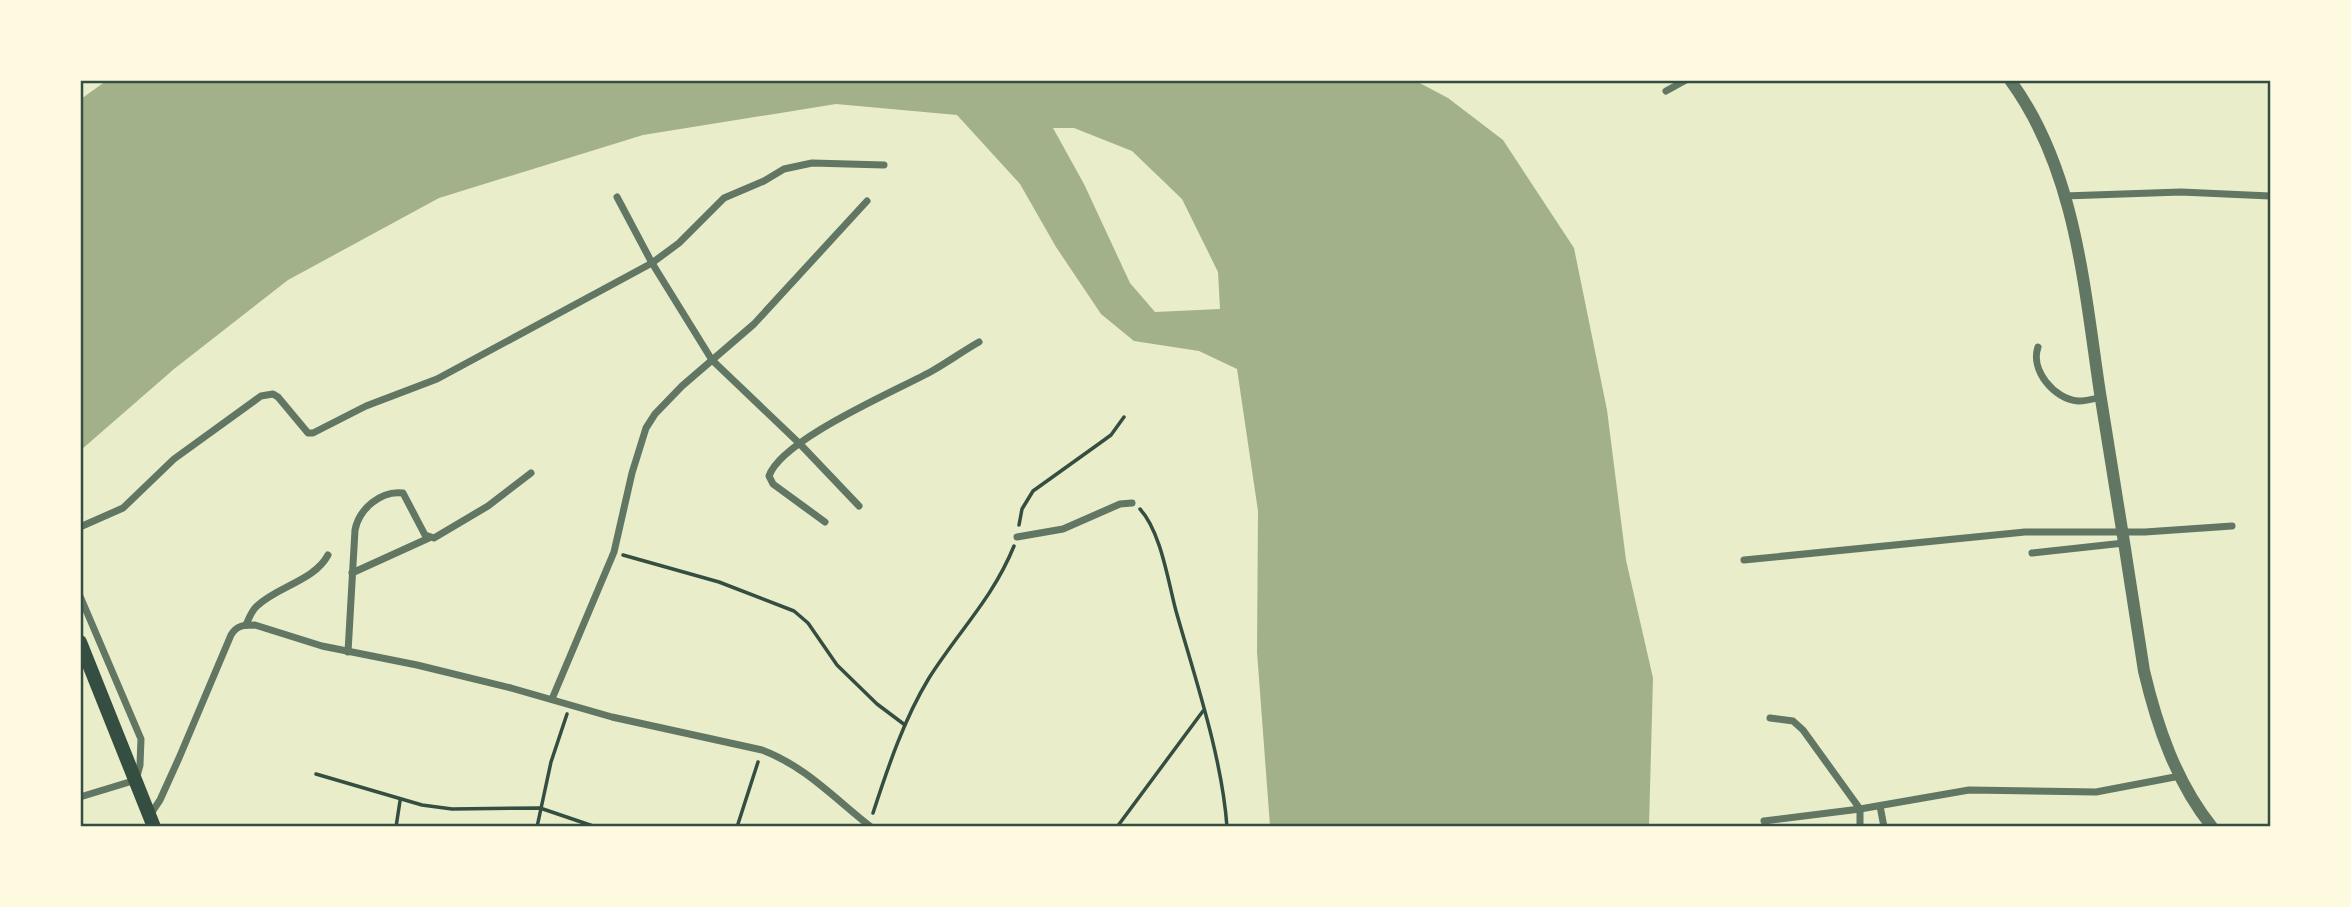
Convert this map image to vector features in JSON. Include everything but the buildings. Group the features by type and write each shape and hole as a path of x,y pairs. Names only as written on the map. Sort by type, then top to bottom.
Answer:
{"main road":[{"path":"80,642 152,821"}],"street":[{"path":"1666,91 1686,80"},
{"path":"2010,80 2042,135 2064,196 2084,286 2147,684 2160,729 2180,776 2199,810 2213,827"},
{"path":"80,527 123,508 183,451 261,396 273,394 278,397 308,433 313,433 366,406 437,379 652,263 679,243 723,198 764,181 784,169 812,163 884,165"},
{"path":"2064,196 2181,192 2270,196"},
{"path":"617,197 652,263 712,360 800,444 859,506"},
{"path":"552,699 614,552 632,472 646,428 663,405 754,324 867,201"},
{"path":"825,522 770,480 770,473 776,465 800,444 979,342"},
{"path":"2038,347 2035,355 2039,372 2057,391 2070,399 2081,401 2101,397"},
{"path":"352,573 441,535 480,511 531,473"},
{"path":"348,652 357,522 368,506 384,496 400,492 405,495 421,529 429,538"},
{"path":"1017,537 1063,529 1121,503 1132,503"},
{"path":"2032,553 2123,537 2232,526"},
{"path":"1744,560 2025,532 2123,537"},
{"path":"246,625 255,607 314,571 328,555"},
{"path":"80,596 141,739 140,765 135,780 80,797"},
{"path":"152,821 231,635 240,626 255,625 322,646 417,665 612,717 762,750 809,774 870,826"},
{"path":"1770,718 1793,721 1803,730 1860,809 1860,827"},
{"path":"1764,821 1880,806 1969,790 2096,792 2180,776"},
{"path":"1880,806 1884,827"}],"path":[{"path":"870,826 905,725 929,678 996,583 1017,537 1023,509 1033,491 1111,435 1124,417"},
{"path":"1132,503 1146,516 1154,536 1224,793 1227,827"},
{"path":"614,552 719,582 794,611 808,624 844,672 877,704 905,725"},
{"path":"537,827 551,762 570,705"},
{"path":"1117,827 1203,711"},
{"path":"737,827 762,750"},
{"path":"316,774 400,800 452,809 540,808 597,827"},
{"path":"396,827 400,800"}],"shaded area":[{"path":"106,81 1416,81 1448,98 1503,140 1574,248 1607,410 1626,560 1653,678 1649,826 1270,826 1257,652 1258,511 1237,369 1199,351 1134,341 1101,314 1056,247 1020,184 957,115 836,104 643,135 439,198 288,280 174,369 81,450 81,99","holes":["1053,128 1074,128 1132,151 1182,199 1218,272 1220,309 1155,312 1130,283 1084,184"]}]}
